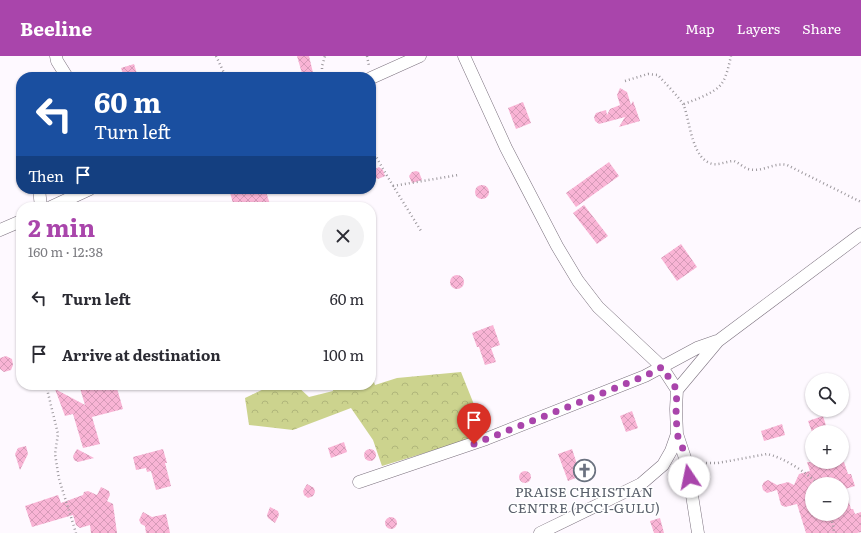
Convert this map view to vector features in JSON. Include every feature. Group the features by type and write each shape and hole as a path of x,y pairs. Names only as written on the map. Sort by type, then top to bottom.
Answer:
{"street":[{"path":"56,56 63,72"},
{"path":"376,76 420,56"},
{"path":"464,56 506,148 557,246 578,281 598,307 662,367 677,390 677,434 687,464 698,533"},
{"path":"62,202 79,194"},
{"path":"0,230 16,223"},
{"path":"677,390 718,341 861,234"},
{"path":"359,482 486,439 638,378 697,348 718,341"},
{"path":"540,533 641,484 663,465 671,451 677,434"}],"path":[{"path":"216,56 224,72"},
{"path":"322,72 325,56"},
{"path":"684,104 717,88 722,83 731,56"},
{"path":"625,81 648,74 658,76 684,104 689,129 698,152 702,158 708,162 718,164 734,161 748,169 760,170 782,164 788,165 861,202"},
{"path":"376,158 384,174 421,231"},
{"path":"393,186 458,175"},
{"path":"47,390 58,434 55,454 59,479 76,533"},
{"path":"687,464 718,463 767,454 775,455 809,477"},
{"path":"832,521 834,533"}],"green space":[{"path":"461,372 475,407 474,438 382,466 373,440 351,408 293,430 249,425 245,398 262,390 301,390 309,397 333,390 376,390 376,385 397,378"}],"building":[{"path":"297,56 309,56 313,72 302,72"},
{"path":"134,64 136,72 122,72 121,68"},
{"path":"620,88 627,92 631,105 633,101 640,121 619,127 625,117 599,124 595,121 594,117 596,113 606,110 607,115 610,109 620,105 617,95"},
{"path":"523,102 531,123 516,129 508,108"},
{"path":"609,162 619,176 576,207 566,193"},
{"path":"379,167 383,170 385,176 378,179 376,178 376,168"},
{"path":"412,172 419,172 422,180 412,183 409,176"},
{"path":"479,185 485,185 489,189 489,195 485,199 479,199 475,195 475,189"},
{"path":"230,194 267,194 269,202 233,202"},
{"path":"584,205 608,236 597,244 573,213"},
{"path":"681,244 697,267 677,281 661,258"},
{"path":"454,275 460,275 464,279 464,285 460,289 454,289 450,285 450,279"},
{"path":"493,325 500,345 491,348 496,362 485,365 479,347 477,347 472,333"},
{"path":"6,356 12,359 13,365 11,370 4,372 0,369 0,358"},
{"path":"55,390 85,405 80,390 117,390 123,409 92,417 100,444 83,448 73,414 65,416"},
{"path":"632,411 638,428 626,432 620,416"},
{"path":"823,417 826,425 809,425 808,421"},
{"path":"782,424 785,435 764,441 761,431"},
{"path":"344,442 347,452 331,458 328,448"},
{"path":"26,446 28,454 20,470 15,454 18,448"},
{"path":"77,449 94,458 78,462 74,460 73,456"},
{"path":"163,449 171,486 156,490 151,471 147,472 146,468 136,470 133,457"},
{"path":"370,449 374,451 376,455 374,459 370,461 366,459 364,455 366,451"},
{"path":"572,449 577,464 581,463 586,474 568,481 558,454"},
{"path":"809,469 846,469 848,474 851,474 855,486 849,488 849,477 805,477 805,521 849,521 849,502 851,509 853,509 855,514 861,512 861,532 806,533 797,504 785,507 781,505 777,490 767,493 763,490 762,486 764,482 768,480 777,485 788,482 794,485 799,474 810,471"},
{"path":"523,471 527,471 531,477 527,483 523,483 519,479 519,475"},
{"path":"307,484 314,488 315,492 313,496 308,498 304,495 303,491"},
{"path":"101,487 109,491 110,495 107,501 113,504 117,533 91,533 90,525 80,528 76,525 73,515 32,527 25,506 58,495 61,503 83,495 84,492 88,491 97,495"},
{"path":"270,507 278,511 279,515 275,523 268,518 267,515"},
{"path":"143,512 152,517 166,514 170,533 146,533 145,526 141,524 139,520"},
{"path":"391,517 395,519 397,523 395,527 391,529 387,527 385,523 387,519"},
{"path":"660,518 664,533 654,533 650,521"}],"place":[{"name":"PRAISE CHRISTIAN CENTRE (PCCI-GULU)","path":"584,470"}],"route":[{"path":"474,444 645,376 662,367 677,390 677,434 685,454 689,477"}]}
